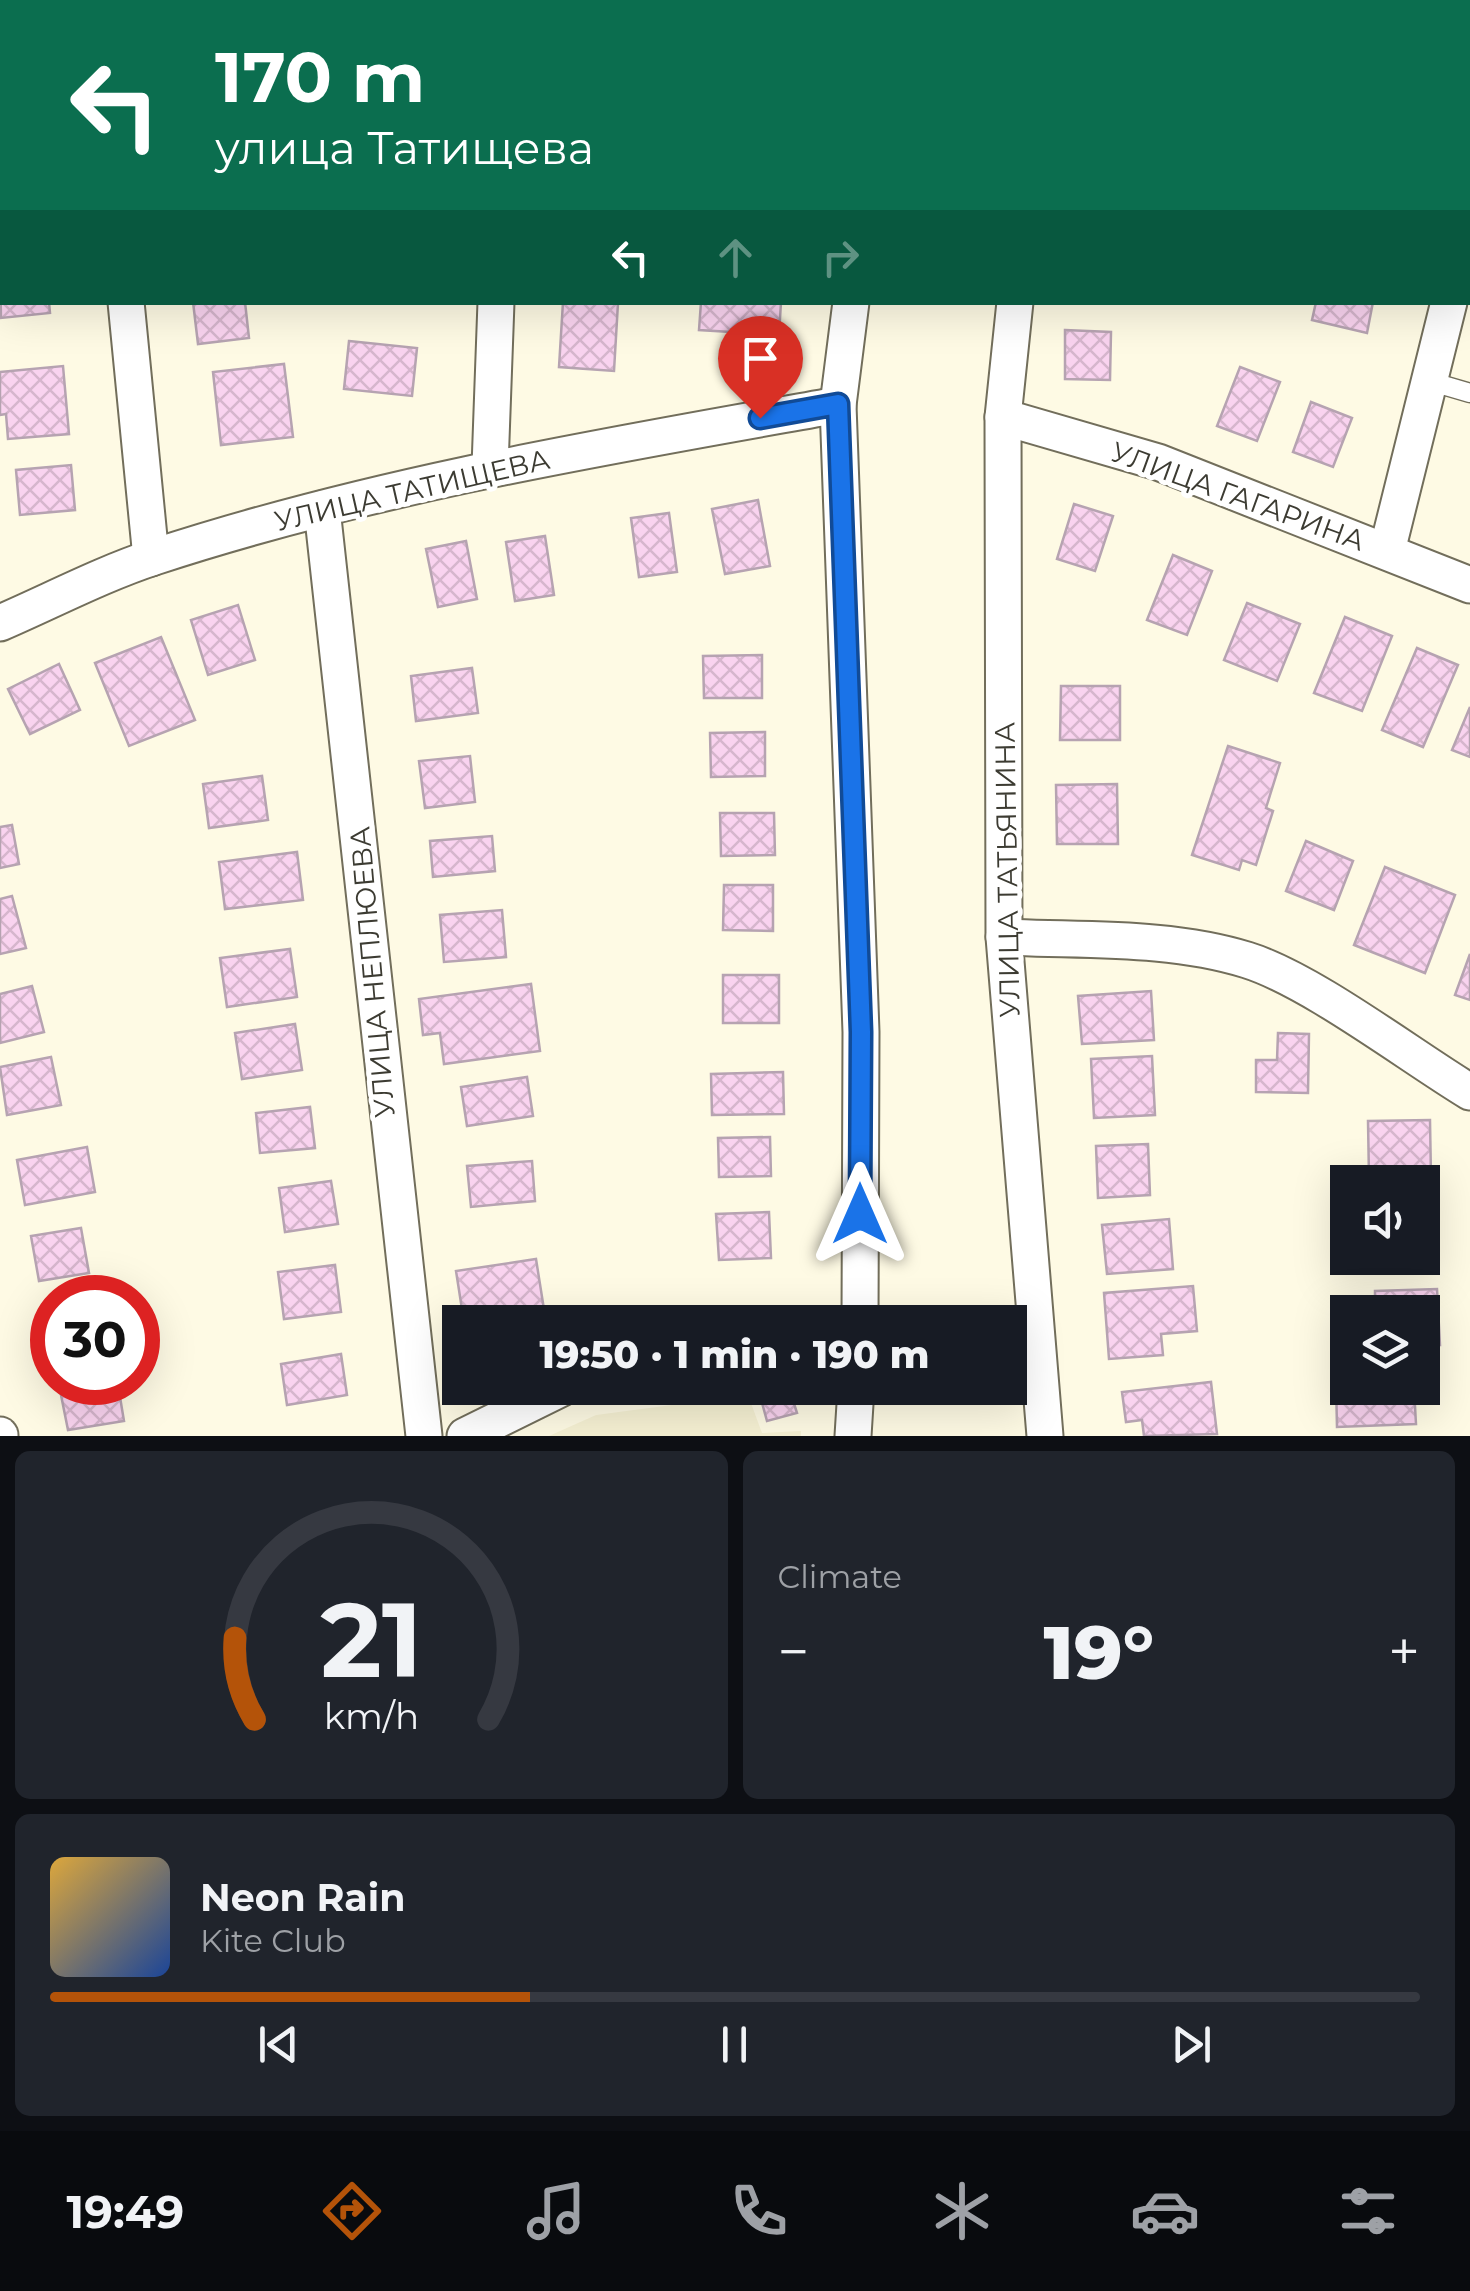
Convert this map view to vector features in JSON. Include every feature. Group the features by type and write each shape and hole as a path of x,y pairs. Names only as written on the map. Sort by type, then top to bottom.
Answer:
{"street":[{"path":"126,305 151,558"},
{"path":"490,467 496,305"},
{"path":"851,305 838,404 861,1032 860,1305"},
{"name":"УЛИЦА ТАТЬЯНИНА","path":"1015,305 1002,417 1004,937 1045,1436"},
{"path":"1387,551 1448,305"},
{"name":"УЛИЦА ТАТИЩЕВА","path":"0,623 151,558 322,508 490,467 838,404"},
{"name":"УЛИЦА ГАГАРИНА","path":"1002,417 1158,462 1470,585"},
{"name":"УЛИЦА НЕПЛЮЕВА","path":"322,508 424,1436"},
{"path":"1004,937 1173,945 1249,961 1316,996 1470,1092"},
{"path":"465,1436 528,1405"},
{"path":"853,1436 855,1405"}],"lane":[{"path":"1430,381 1470,393"}],"shaded area":[{"path":"672,1405 752,1405 762,1433 801,1431 801,1436 549,1436 596,1415"}],"building":[{"path":"1,305 49,305 50,313 1,318"},
{"path":"193,305 245,305 249,338 198,344"},
{"path":"563,305 618,305 614,371 559,367"},
{"path":"701,305 781,305 779,335 699,330"},
{"path":"1315,305 1372,305 1367,333 1312,320"},
{"path":"1065,330 1111,332 1110,380 1065,379"},
{"path":"349,341 417,348 412,396 344,389"},
{"path":"284,364 293,437 221,445 213,372"},
{"path":"63,366 69,434 8,439 6,414 0,415 0,372"},
{"path":"1240,367 1280,382 1257,441 1217,426"},
{"path":"1311,402 1352,418 1333,467 1293,452"},
{"path":"71,465 75,510 20,515 16,470"},
{"path":"758,500 770,566 725,574 712,509"},
{"path":"1074,504 1113,516 1095,571 1057,559"},
{"path":"669,513 677,572 639,577 631,518"},
{"path":"545,536 554,595 515,601 506,542"},
{"path":"466,541 477,599 438,607 426,549"},
{"path":"1173,555 1212,571 1187,635 1147,620"},
{"path":"1247,603 1300,624 1277,681 1224,660"},
{"path":"238,605 255,660 208,675 191,620"},
{"path":"1345,617 1392,636 1362,711 1314,693"},
{"path":"161,637 195,720 129,746 95,663"},
{"path":"1417,648 1458,665 1423,747 1382,730"},
{"path":"762,655 762,698 704,698 703,656"},
{"path":"59,664 80,710 30,734 8,689"},
{"path":"472,668 478,713 416,721 411,676"},
{"path":"1061,686 1120,686 1120,740 1060,740"},
{"path":"1470,707 1470,757 1452,750"},
{"path":"765,732 765,776 711,777 710,733"},
{"path":"1228,746 1280,763 1266,808 1273,811 1256,865 1242,860 1239,870 1192,855"},
{"path":"470,756 475,802 425,808 419,761"},
{"path":"262,776 268,820 209,828 203,784"},
{"path":"1117,784 1118,844 1057,844 1056,785"},
{"path":"720,813 774,813 775,855 721,856"},
{"path":"12,825 19,864 0,868 0,827"},
{"path":"492,836 495,871 433,877 430,841"},
{"path":"1306,841 1353,861 1334,910 1286,891"},
{"path":"297,852 303,900 225,909 219,862"},
{"path":"1385,867 1455,895 1425,973 1354,945"},
{"path":"724,885 773,885 773,931 723,930"},
{"path":"12,896 26,948 0,954 0,899"},
{"path":"502,910 506,957 444,962 440,915"},
{"path":"290,949 297,997 227,1007 220,958"},
{"path":"1470,954 1470,1000 1455,995"},
{"path":"723,975 779,975 779,1023 723,1023"},
{"path":"531,984 540,1051 444,1064 440,1033 423,1035 419,999"},
{"path":"32,986 44,1032 0,1043 0,994"},
{"path":"1151,991 1154,1040 1082,1044 1078,996"},
{"path":"295,1024 302,1070 242,1079 235,1033"},
{"path":"1278,1033 1309,1034 1308,1093 1256,1092 1256,1060 1277,1060"},
{"path":"1152,1056 1155,1115 1094,1118 1091,1059"},
{"path":"51,1057 61,1105 7,1115 0,1067"},
{"path":"783,1072 784,1114 712,1115 711,1074"},
{"path":"527,1077 533,1116 467,1126 461,1087"},
{"path":"310,1107 315,1148 260,1153 256,1113"},
{"path":"1430,1120 1431,1165 1369,1165 1368,1121"},
{"path":"770,1137 771,1176 719,1177 718,1138"},
{"path":"1148,1144 1150,1195 1098,1198 1096,1146"},
{"path":"87,1147 95,1192 25,1205 17,1160"},
{"path":"532,1161 535,1201 471,1207 467,1166"},
{"path":"331,1181 338,1224 285,1232 279,1188"},
{"path":"769,1212 771,1258 719,1260 716,1214"},
{"path":"1169,1219 1173,1269 1107,1274 1102,1225"},
{"path":"81,1228 89,1273 38,1275 31,1236"},
{"path":"536,1259 543,1305 461,1305 456,1271"},
{"path":"335,1265 341,1312 284,1319 278,1272"},
{"path":"1193,1286 1197,1331 1161,1334 1163,1355 1109,1359 1104,1293"},
{"path":"1437,1289 1437,1295 1375,1295 1375,1291"},
{"path":"341,1354 347,1395 287,1405 281,1364"},
{"path":"1211,1382 1217,1434 1144,1436 1142,1420 1126,1422 1122,1392"},
{"path":"63,1405 121,1405 124,1421 68,1430"},
{"path":"763,1405 794,1405 797,1413 767,1421"},
{"path":"1336,1405 1415,1405 1416,1424 1337,1427"}],"route":[{"path":"760,418 838,404 861,1032 860,1214"}]}
